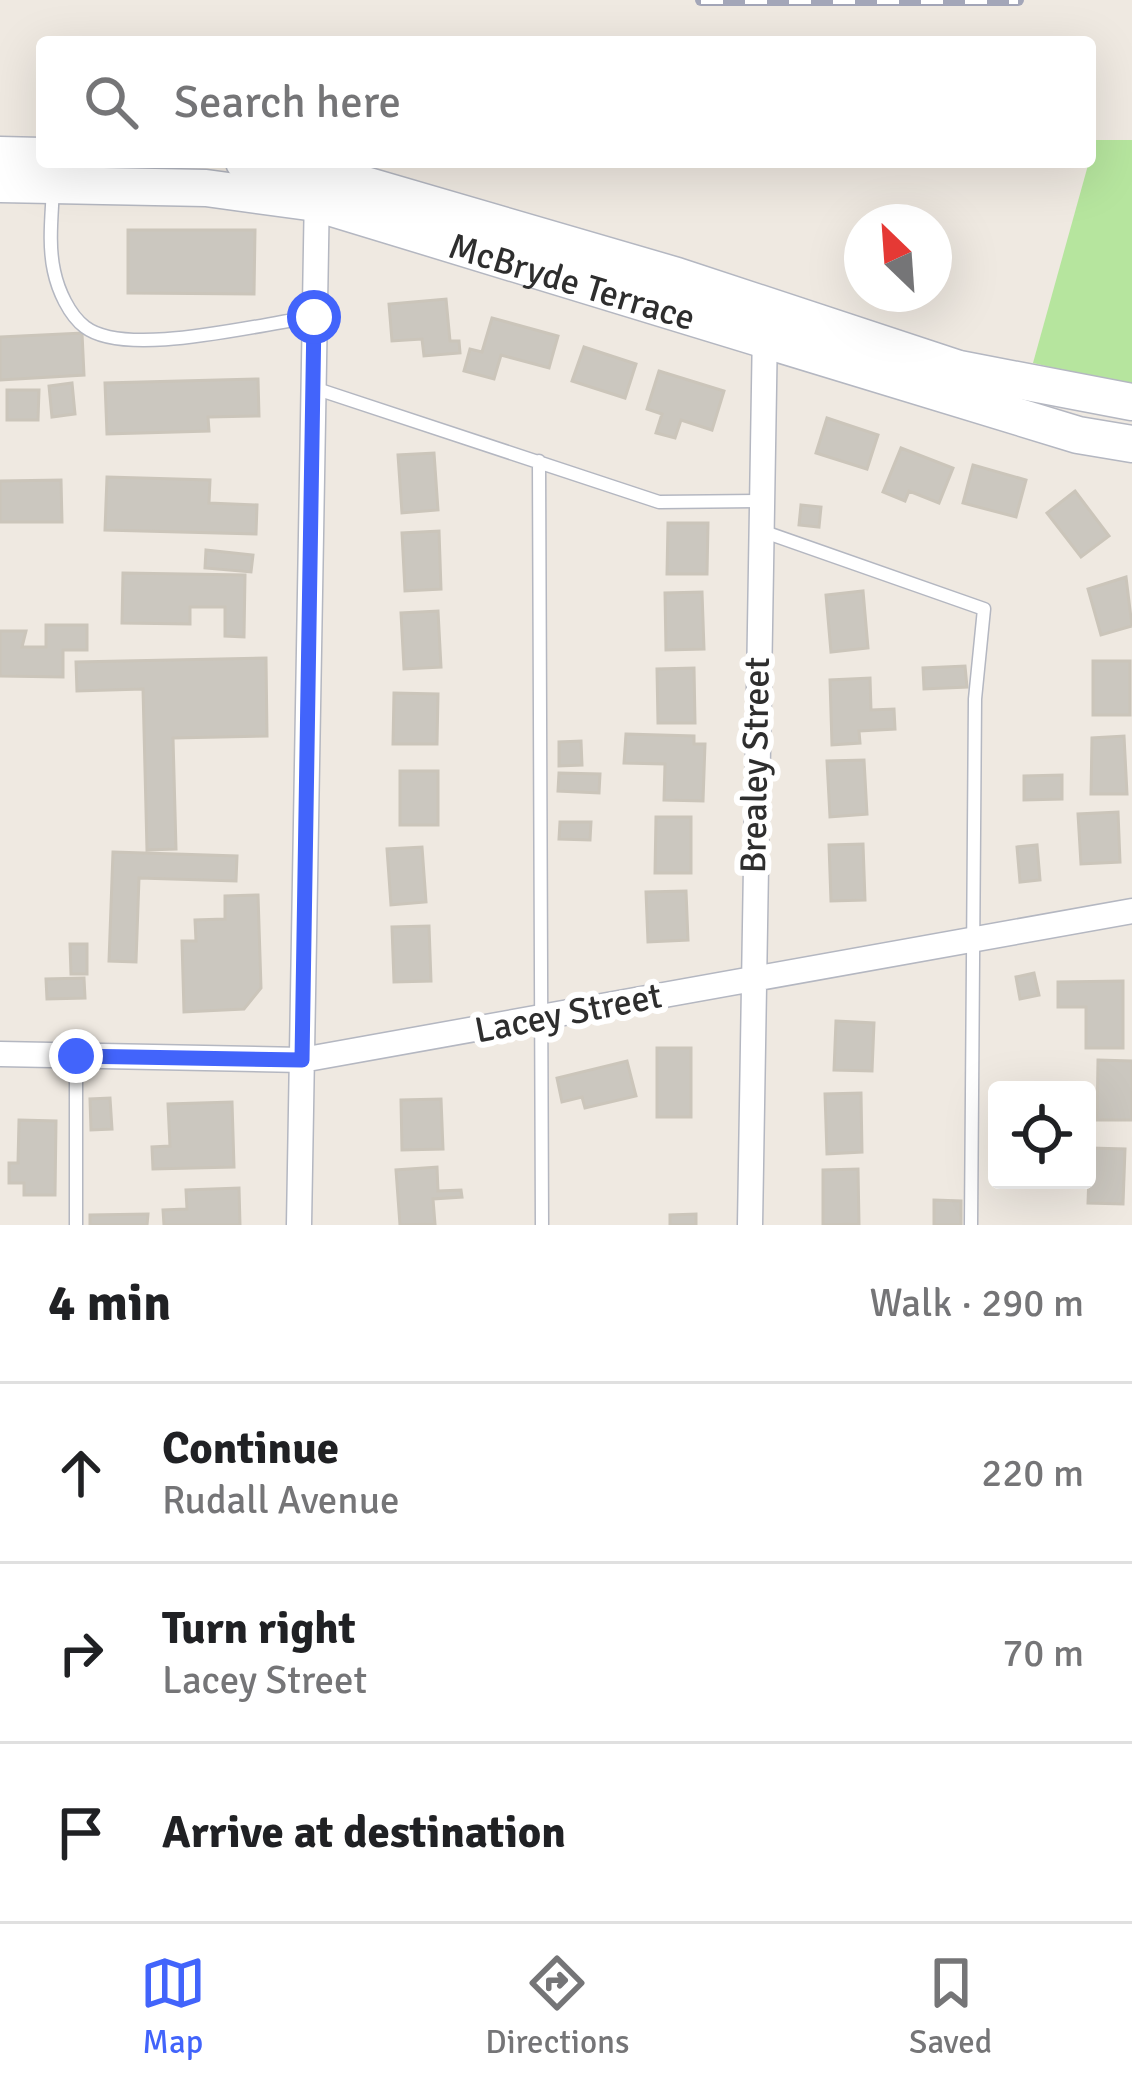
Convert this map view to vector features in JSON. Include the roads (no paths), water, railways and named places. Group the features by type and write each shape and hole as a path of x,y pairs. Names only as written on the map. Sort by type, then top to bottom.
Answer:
{"main road":[{"name":"McBryde Terrace","path":"0,155 36,166"},
{"name":"McBryde Terrace","path":"262,168 767,323 1078,435 1132,443"},
{"name":"McBryde Terrace","path":"0,184 47,170 206,188 317,187"},
{"name":"McBryde Terrace","path":"767,323 959,369 1132,402"}],"street":[{"path":"299,1225 317,187"},
{"name":"Brealey Street","path":"749,1225 758,502 767,323"},
{"name":"Lacey Street","path":"0,1054 302,1060 1132,911"}],"lane":[{"path":"47,170 54,271 71,312 87,330 120,338 169,338 314,317"},
{"path":"313,388 659,502 758,502"},
{"path":"539,461 542,1225"},
{"path":"758,529 984,609 975,699 970,1225"},
{"path":"76,1056 76,1225"}],"railway":[{"path":"701,0 1018,0"}]}
